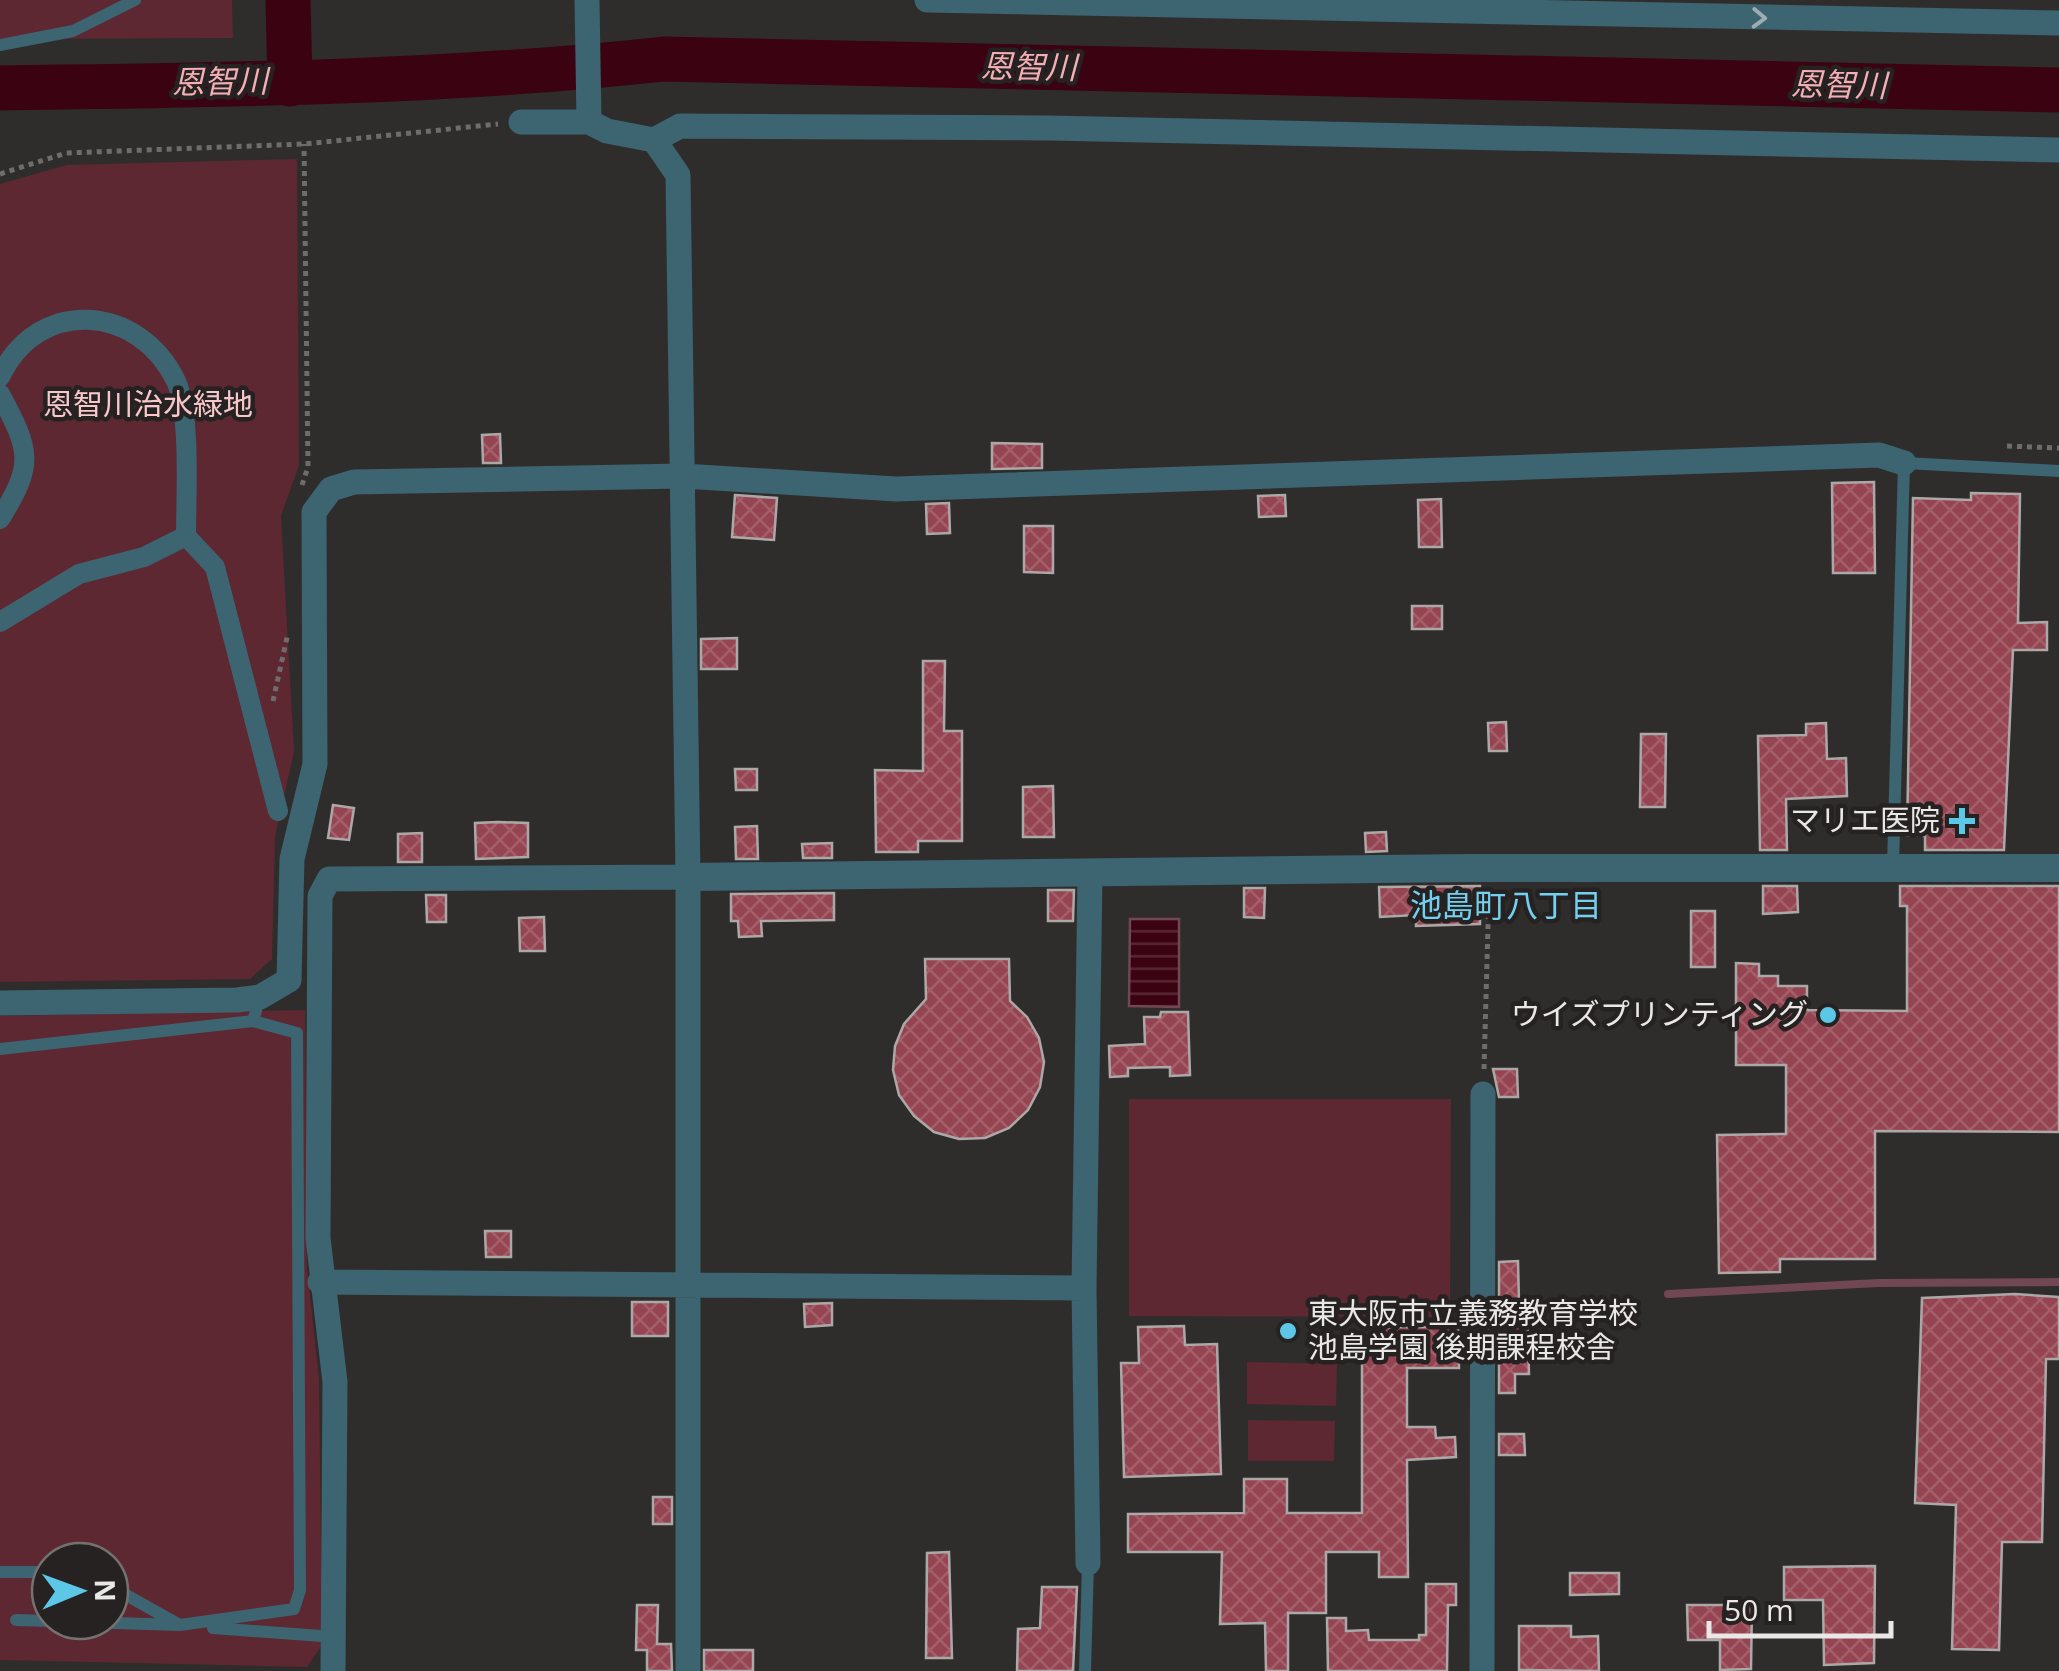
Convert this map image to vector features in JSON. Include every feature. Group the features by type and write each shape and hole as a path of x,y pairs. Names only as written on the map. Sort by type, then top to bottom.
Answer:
{"street":[{"path":"587,0 588,122"},
{"path":"927,0 1347,5 2059,23"},
{"path":"521,122 588,122 607,131 654,140 680,126 1030,128 2059,150"},
{"path":"654,140 678,175 691,1285 688,1671"},
{"path":"0,377 18,348 72,318 102,318 156,353 177,383 184,434 186,536 215,566 278,810"},
{"path":"0,394 14,421 25,458 25,480 0,519"},
{"path":"0,1003 256,1009 290,980 292,859 315,764 314,512 331,490 354,482 683,476 896,489 1879,456 1904,463"},
{"path":"0,622 79,574 144,557 186,536"},
{"path":"334,1671 335,1382 320,1282 320,896 330,879 1489,868 2059,868"},
{"path":"1088,1564 1084,1288 1090,874"},
{"path":"290,980 321,1005"},
{"path":"1482,1671 1484,1094"},
{"path":"320,1282 1084,1288"}],"lane":[{"path":"0,45 72,31 135,0"},
{"path":"1893,866 1904,463 2059,472"},
{"path":"0,1049 256,1009 297,1033 300,1590 294,1609 180,1625 130,1597"},
{"path":"1085,1671 1088,1564"},
{"path":"0,1572 30,1572"},
{"path":"16,1620 180,1625 335,1637"}],"path":[{"path":"0,174 66,153 304,144 521,122"},
{"path":"296,501 308,468 304,144"},
{"path":"2007,446 2059,448"},
{"path":"252,712 272,708 290,626"},
{"path":"1484,1094 1489,868"}],"green space":[{"path":"0,0 232,0 233,38 0,39"},
{"name":"恩智川治水緑地","path":"297,159 299,465 281,516 294,752 275,836 272,959 250,979 0,982 0,184 67,165"},
{"path":"305,1010 307,1268 319,1379 322,1645 307,1667 0,1660 0,1016"},
{"path":"1129,1099 1451,1099 1450,1317 1129,1316"},
{"path":"1247,1362 1337,1364 1336,1406 1247,1404"},
{"path":"1248,1420 1335,1421 1334,1461 1248,1461"}],"shaded area":[{"path":"1130,919 1179,919 1179,1007 1129,1006"}],"building":[{"path":"500,434 501,463 483,463 482,435"},
{"path":"992,443 1042,444 1042,468 992,469"},
{"path":"1874,482 1875,573 1833,573 1832,483"},
{"path":"1971,493 2020,494 2018,623 2047,622 2047,650 2013,650 2004,850 1925,850 1925,836 1907,835 1913,498 1971,500"},
{"path":"735,495 777,498 774,540 732,537"},
{"path":"1285,495 1286,516 1259,517 1258,496"},
{"path":"1441,499 1442,547 1419,547 1418,500"},
{"path":"949,503 950,533 927,534 926,504"},
{"path":"1024,526 1053,526 1053,573 1024,572"},
{"path":"1412,606 1442,606 1442,629 1412,629"},
{"path":"737,638 737,669 701,669 701,639"},
{"path":"923,661 945,661 944,731 962,731 962,841 918,841 918,852 876,852 875,770 923,771"},
{"path":"1506,722 1507,751 1489,751 1488,723"},
{"path":"1826,723 1827,759 1846,758 1847,796 1786,799 1787,850 1760,850 1758,736 1806,735 1806,724"},
{"path":"1641,734 1666,734 1665,807 1640,807"},
{"path":"735,769 757,769 757,790 736,790"},
{"path":"1053,786 1054,837 1023,837 1023,787"},
{"path":"333,805 354,808 349,840 328,838"},
{"path":"475,823 528,823 528,857 476,859"},
{"path":"757,826 758,859 736,859 735,827"},
{"path":"1386,832 1387,851 1366,852 1365,833"},
{"path":"422,833 422,862 398,862 398,834"},
{"path":"832,843 832,858 803,858 802,844"},
{"path":"1480,886 1480,924 1416,926 1416,915 1380,917 1379,887"},
{"path":"1763,886 1797,886 1798,912 1763,914"},
{"path":"1900,886 2059,886 2059,1132 1875,1131 1875,1259 1780,1259 1780,1272 1719,1273 1717,1135 1786,1134 1786,1065 1736,1065 1736,963 1759,964 1759,976 1778,976 1778,986 1807,986 1807,1010 1907,1011 1907,906 1900,906"},
{"path":"1244,888 1265,888 1264,918 1244,917"},
{"path":"1048,890 1074,890 1073,921 1048,921"},
{"path":"834,893 834,920 761,921 762,936 739,937 738,921 731,921 731,894"},
{"path":"426,895 446,895 446,922 427,922"},
{"path":"1691,911 1715,911 1715,967 1691,967"},
{"path":"544,917 545,951 520,951 519,918"},
{"path":"925,959 1009,959 1010,1001 1027,1017 1039,1038 1044,1062 1040,1087 1028,1110 1009,1128 985,1138 959,1139 934,1132 914,1116 899,1095 893,1070 895,1046 904,1024 926,999"},
{"path":"1161,1012 1188,1012 1190,1075 1170,1076 1170,1067 1128,1068 1128,1076 1110,1077 1109,1046 1145,1044 1144,1017 1160,1017"},
{"path":"1493,1069 1517,1069 1518,1097 1499,1097"},
{"path":"485,1231 511,1231 511,1257 486,1257"},
{"path":"1518,1261 1519,1303 1527,1303 1529,1374 1515,1374 1515,1393 1499,1393 1499,1262"},
{"path":"2015,1294 2059,1297 2059,1359 2046,1359 2042,1542 2002,1542 1999,1650 1952,1649 1956,1505 1915,1503 1922,1298"},
{"path":"632,1302 668,1302 668,1336 632,1336"},
{"path":"832,1303 832,1325 805,1327 804,1304"},
{"path":"1184,1326 1185,1345 1217,1344 1221,1474 1124,1477 1121,1363 1139,1363 1138,1327"},
{"path":"1371,1327 1458,1327 1459,1368 1407,1368 1407,1427 1435,1427 1436,1438 1455,1437 1456,1457 1407,1460 1408,1577 1379,1577 1379,1552 1326,1552 1326,1613 1288,1613 1288,1671 1266,1671 1265,1623 1220,1624 1222,1552 1128,1552 1128,1514 1244,1513 1244,1479 1287,1479 1287,1513 1362,1513 1362,1353 1371,1353"},
{"path":"1499,1434 1524,1434 1525,1455 1499,1455"},
{"path":"653,1497 672,1497 672,1524 653,1524"},
{"path":"949,1552 952,1658 926,1658 927,1553"},
{"path":"1875,1566 1874,1663 1824,1665 1823,1600 1784,1600 1784,1567"},
{"path":"1570,1573 1619,1573 1619,1594 1570,1595"},
{"path":"1426,1584 1456,1584 1456,1605 1448,1605 1447,1671 1328,1671 1327,1618 1346,1618 1346,1631 1368,1630 1369,1640 1419,1640 1419,1635 1426,1635"},
{"path":"1042,1587 1077,1587 1073,1671 1017,1671 1018,1629 1040,1628"},
{"path":"637,1605 658,1605 657,1644 671,1644 672,1671 647,1671 647,1650 636,1650"},
{"path":"1687,1605 1752,1605 1751,1669 1720,1670 1720,1640 1688,1640"},
{"path":"1519,1626 1571,1626 1571,1637 1598,1636 1599,1671 1519,1670"},
{"path":"704,1650 753,1650 753,1671 704,1671"}],"waterway":[{"path":"288,0 290,84"},
{"name":"恩智川","path":"0,88 415,78 664,59 2059,90"},
{"path":"1668,1294 1878,1283 2059,1282"}],"place":[{"name":"マリエ医院","path":"1962,821"},
{"name":"ウイズプリンティング","path":"1828,1015"},
{"name":"東大阪市立義務教育学校 池島学園 後期課程校舎","path":"1288,1331"}],"district":[{"name":"池島町八丁目","path":"1506,906"}]}
